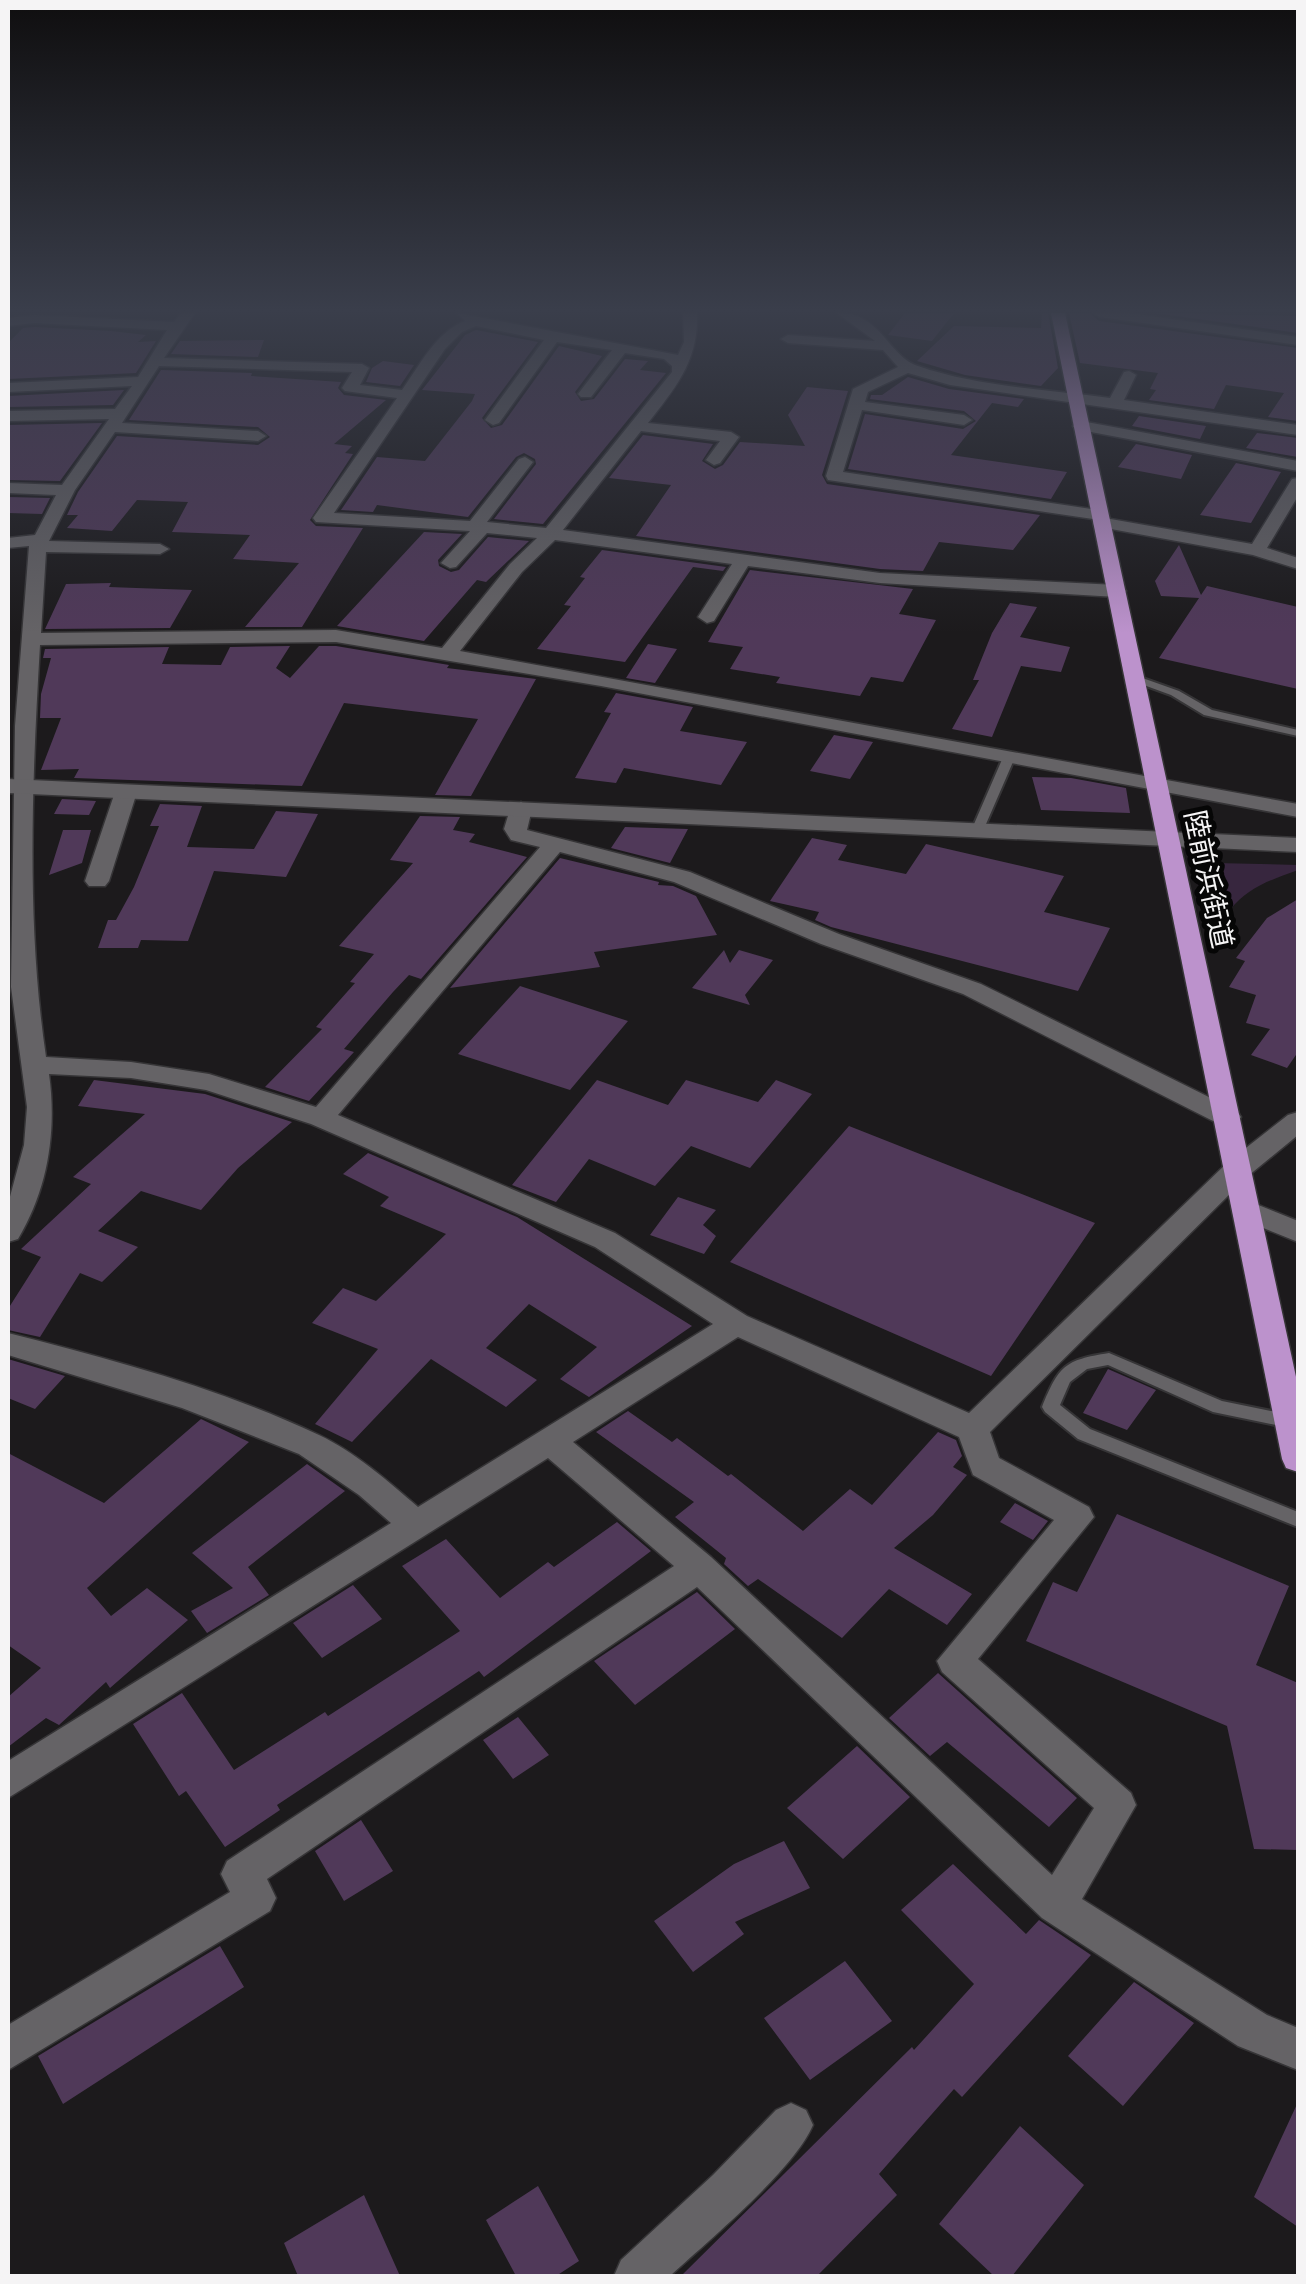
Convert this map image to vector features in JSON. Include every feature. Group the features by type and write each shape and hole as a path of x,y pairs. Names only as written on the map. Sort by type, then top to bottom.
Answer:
{"highway":[{"name":"陸前浜街道","path":"1080,420 1298,1459"}],"street":[{"path":"10,1217 38,1145 40,1108 23,987 15,859 17,787 31,640 25,588 39,543 67,490 116,420"},
{"path":"206,420 258,436"},
{"path":"391,420 322,518 479,526 880,578 1116,591"},
{"path":"448,653 516,568 552,534 641,420"},
{"path":"851,420 834,476 1099,519 1257,550 1298,564"},
{"path":"1227,420 1298,430"},
{"path":"636,426 731,437 714,460"},
{"path":"1081,426 1298,466"},
{"path":"450,562 526,462"},
{"path":"906,487 924,465"},
{"path":"1257,550 1298,483"},
{"path":"8,488 67,490"},
{"path":"8,543 160,549"},
{"path":"707,617 742,560"},
{"path":"31,640 336,636 1010,754 1298,810"},
{"path":"17,787 1298,845"},
{"path":"97,881 126,792"},
{"path":"521,809 515,829 519,835 682,878 830,939 972,989 1227,1117"},
{"path":"322,1118 554,845"},
{"path":"35,1065 131,1070 209,1082 322,1118 605,1240 736,1324 973,1429 985,1466 1076,1518 955,1661 1117,1805 1056,1905"},
{"path":"973,1429 1238,1169 1298,1121"},
{"path":"1246,1210 1298,1232"},
{"path":"8,1781 736,1324"},
{"path":"8,1344 192,1399 310,1445 371,1486 416,1525"},
{"path":"550,1442 699,1567 1056,1905 1253,2031 1298,2048"},
{"path":"8,2049 256,1898 241,1874 699,1567"},
{"path":"637,2276 791,2126"}],"lane":[{"path":"1134,678 1208,712 1298,732"},
{"path":"976,831 1010,754"},
{"path":"1290,1421 1218,1407 1109,1359 1083,1363 1063,1378 1051,1407 1084,1434 1298,1520"}],"shaded area":[{"path":"1215,863 1298,865 1298,870 1252,890 1230,910 1220,882 1208,882 1216,912 1205,912 1194,871"}],"building":[{"path":"129,420 363,420 334,444 352,446 345,453 353,454 310,520 316,526 363,528 302,627 245,627 299,563 233,559 250,535 172,532 188,502 137,500 112,531 67,528 78,515 67,515 78,492 117,436 258,445 270,437 258,427"},
{"path":"457,420 483,420 491,428 506,420 628,420 543,524 494,519 536,464 535,459 524,453 516,457 468,517 377,505 373,512 341,510 377,457 425,461"},
{"path":"791,420 839,420 822,475 827,484 1040,515 1013,550 939,542 923,571 880,569 636,536 671,485 609,478 643,435 713,444 702,461 715,469 723,465 740,442 805,446"},
{"path":"863,420 901,420 963,429 979,420 951,455 1067,472 1051,499 848,469"},
{"path":"1136,420 1163,420 1206,426 1200,439 1132,426"},
{"path":"102,423 60,481 8,480 8,425"},
{"path":"1257,433 1298,438 1298,457 1246,448"},
{"path":"1136,444 1192,455 1181,479 1118,467"},
{"path":"1236,463 1281,472 1251,523 1200,515"},
{"path":"8,497 50,498 42,514 8,513"},
{"path":"424,532 462,534 438,560 439,566 451,572 459,570 488,537 529,541 486,582 477,580 424,641 337,626"},
{"path":"1179,545 1201,595 1207,586 1298,607 1298,689 1159,658 1199,598 1161,596 1155,581"},
{"path":"602,550 726,567 723,571 693,567 625,662 537,649 571,606 564,605"},
{"path":"750,570 913,589 899,614 936,620 903,682 871,677 860,696 776,683 780,677 730,669 743,647 708,642"},
{"path":"111,583 109,587 192,590 170,628 45,629 66,584"},
{"path":"1010,603 1037,607 1020,637 1070,647 1061,672 1021,666 992,737 952,729 979,680 973,680 992,633"},
{"path":"648,644 677,649 655,683 626,678"},
{"path":"290,646 276,668 290,678 319,646 336,646 449,665 447,668 536,679 471,796 435,795 478,719 344,703 302,786 74,778 79,769 41,770 61,718 40,718 41,694 51,658 43,658 45,649 169,647 162,664 221,665 230,647"},
{"path":"616,693 693,707 680,731 747,742 721,785 624,768 616,783 575,778 611,713 604,712"},
{"path":"834,735 873,742 850,779 810,771"},
{"path":"1032,777 1071,778 1126,788 1130,813 1041,810"},
{"path":"62,799 96,801 89,815 54,814"},
{"path":"160,804 202,806 187,847 254,849 276,811 318,814 286,877 214,871 188,941 141,940 138,948 98,948 108,920 116,920 134,887 159,826 150,826"},
{"path":"420,816 460,817 453,830 475,834 469,842 527,857 421,979 409,975 393,992 344,1049 354,1052 309,1101 265,1087 322,1029 316,1027 355,983 350,982 374,954 339,946 413,863 390,860"},
{"path":"625,827 688,829 670,863 611,848"},
{"path":"63,830 91,830 82,863 49,875"},
{"path":"812,838 847,845 838,860 906,874 926,844 1064,876 1044,912 1110,928 1078,991 831,927 815,920 819,912 770,901"},
{"path":"560,858 659,882 658,885 673,886 696,896 717,935 594,952 600,967 450,988"},
{"path":"1298,899 1298,1052 1287,1068 1251,1055 1270,1029 1246,1023 1256,995 1229,987 1245,961 1236,958 1267,918"},
{"path":"724,950 730,963 739,950 773,960 745,995 750,1005 692,988"},
{"path":"520,986 628,1021 570,1090 458,1054"},
{"path":"94,1080 205,1094 292,1122 238,1168 201,1210 141,1191 98,1231 138,1247 102,1282 80,1273 40,1337 8,1330 8,1309 41,1257 21,1249 91,1184 73,1177 145,1114 78,1106"},
{"path":"597,1080 668,1105 686,1080 758,1102 776,1080 812,1094 750,1168 691,1146 655,1186 589,1159 556,1202 512,1185"},
{"path":"849,1126 1095,1223 991,1376 730,1262"},
{"path":"368,1153 517,1217 692,1326 589,1397 560,1379 597,1347 529,1304 486,1348 537,1380 506,1407 431,1359 352,1442 315,1424 378,1349 312,1323 343,1288 376,1301 446,1234 380,1206 389,1197 343,1174"},
{"path":"678,1197 716,1210 703,1225 716,1236 704,1254 650,1235"},
{"path":"8,1359 65,1376 35,1409 8,1398"},
{"path":"1108,1369 1156,1390 1127,1430 1083,1413"},
{"path":"628,1411 672,1442 677,1438 728,1476 731,1474 803,1531 850,1489 872,1505 938,1432 956,1440 962,1456 953,1467 967,1475 933,1515 894,1548 972,1594 947,1625 889,1589 842,1638 758,1579 748,1586 724,1564 726,1558 675,1517 694,1502 596,1432"},
{"path":"201,1419 249,1442 87,1588 111,1616 147,1588 188,1620 110,1688 106,1682 59,1725 46,1718 8,1747 8,1697 41,1668 8,1645 8,1453 104,1503"},
{"path":"307,1464 345,1491 248,1567 269,1595 207,1633 191,1611 233,1588 192,1553"},
{"path":"1015,1503 1048,1521 1033,1540 1000,1522"},
{"path":"1117,1514 1289,1586 1256,1665 1298,1683 1298,1850 1254,1849 1227,1726 1026,1641 1053,1582 1077,1592"},
{"path":"617,1522 651,1551 484,1677 479,1671 277,1805 280,1810 225,1847 186,1791 179,1796 133,1724 182,1693 234,1770 325,1712 328,1716 460,1631 402,1566 446,1539 500,1598 548,1562 554,1567"},
{"path":"353,1585 382,1619 322,1658 293,1623"},
{"path":"697,1592 735,1629 635,1705 594,1661"},
{"path":"938,1673 1077,1798 1049,1827 947,1742 930,1756 889,1718"},
{"path":"518,1717 549,1755 513,1779 483,1740"},
{"path":"857,1746 910,1797 843,1859 787,1808"},
{"path":"361,1820 393,1871 344,1901 315,1851"},
{"path":"784,1841 810,1888 735,1922 744,1934 693,1972 654,1921 734,1864"},
{"path":"953,1864 1026,1934 1039,1920 1091,1955 962,2097 954,2089 879,2174 897,2195 817,2276 681,2276 912,2047 914,2050 974,1984 901,1910"},
{"path":"220,1946 244,1987 63,2104 38,2056"},
{"path":"845,1961 892,2021 810,2080 764,2018"},
{"path":"1134,1982 1194,2023 1123,2106 1068,2056"},
{"path":"1298,2102 1298,2227 1254,2197"},
{"path":"1020,2126 1084,2185 1012,2276 994,2276 939,2224"},
{"path":"538,2186 579,2261 556,2276 516,2276 486,2220"},
{"path":"364,2195 400,2276 298,2276 284,2243"}]}
